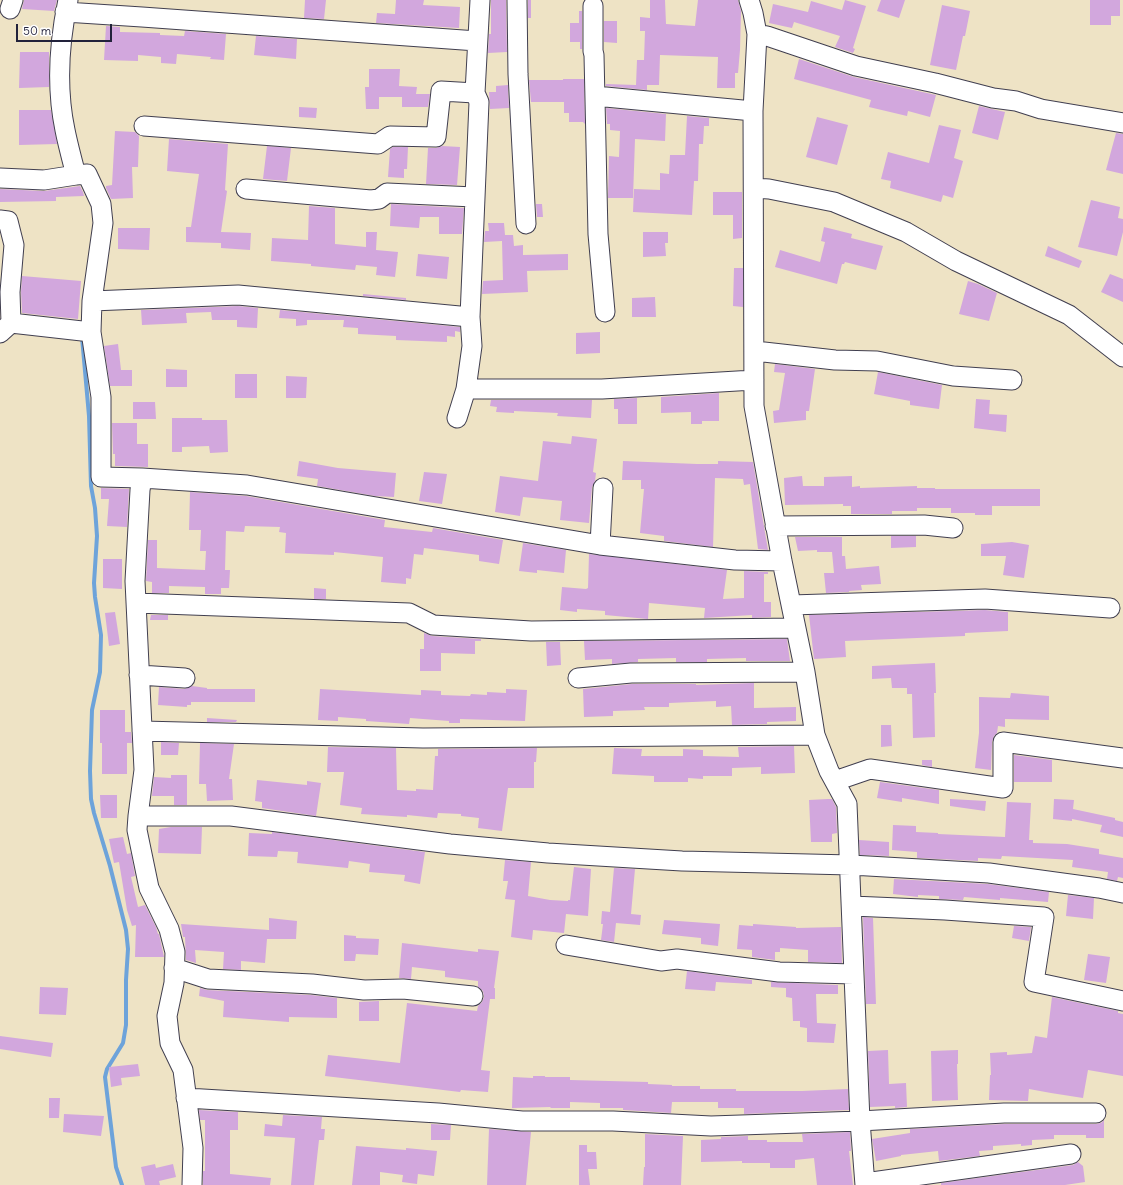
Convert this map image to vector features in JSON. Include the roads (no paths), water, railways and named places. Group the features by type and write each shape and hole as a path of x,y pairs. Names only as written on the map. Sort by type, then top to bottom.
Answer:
{"street":[{"path":"457,418 466,389 472,346 470,317 479,102 475,92 480,0"},
{"path":"517,0 518,74 526,224"},
{"path":"749,0 757,34 753,111 754,406 775,526 805,672 815,735 835,782 847,804 860,1120 865,1184 1071,1154"},
{"path":"76,175 65,130 59,84 60,53 66,6 142,17 477,41"},
{"path":"593,6 598,234 605,312"},
{"path":"757,34 856,66 935,83 993,98 1016,101 1041,109 1123,123"},
{"path":"144,126 378,144 390,136 436,137 441,90 475,92"},
{"path":"595,96 753,111"},
{"path":"0,178 44,180 87,174 101,204 103,223 92,301 91,332 101,397 102,477 248,485 600,545 735,560 782,561"},
{"path":"754,188 769,189 834,202 906,232 956,261 1068,316 1123,357"},
{"path":"246,189 371,200 379,199 387,194 474,197"},
{"path":"4,220 14,245 6,328 91,332"},
{"path":"92,301 238,295 470,317"},
{"path":"755,352 835,360 877,362 953,376 1012,380"},
{"path":"466,389 602,389 754,380"},
{"path":"142,478 135,581 144,770 137,830 149,888 169,929 175,952 174,983 166,1016 170,1043 183,1070 193,1148 192,1185"},
{"path":"600,545 603,488"},
{"path":"775,526 924,525 953,528"},
{"path":"791,605 985,599 1110,608"},
{"path":"136,603 409,614 433,625 531,631 796,628"},
{"path":"578,678 631,673 805,672"},
{"path":"139,675 185,678"},
{"path":"142,731 423,738 815,735"},
{"path":"835,782 870,769 1003,788 1003,742 1123,758"},
{"path":"138,816 231,816 450,844 548,853 682,861 850,865 990,873 1123,893"},
{"path":"852,906 945,910 1044,917 1034,982 1123,1001"},
{"path":"566,945 661,961 677,959 779,972 854,974"},
{"path":"174,968 208,979 312,984 364,990 403,989 473,996"},
{"path":"186,1098 438,1113 522,1121 613,1121 711,1126 1004,1113 1096,1113"}],"waterway":[{"path":"82,337 89,416 91,486 95,508 97,536 94,583 101,635 100,672 92,710 90,771 91,799 126,930 128,949 126,1025 123,1043 107,1069 105,1077 116,1167 122,1185"}]}
